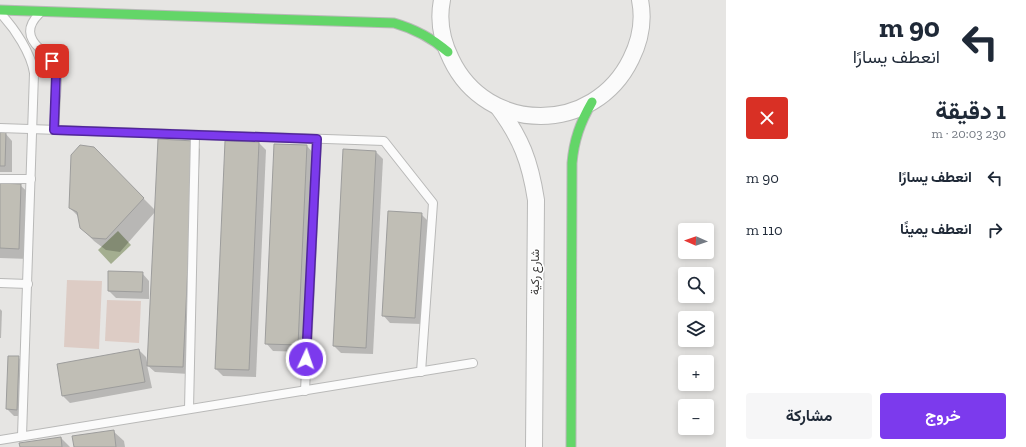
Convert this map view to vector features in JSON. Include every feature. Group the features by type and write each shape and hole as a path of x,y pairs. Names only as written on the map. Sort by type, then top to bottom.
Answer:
{"street":[{"path":"442,0 440,22 443,39 454,66 462,77 471,88 498,107 529,116 562,114 577,109 592,102 617,81 627,67 639,36 641,20 640,0"},
{"path":"0,10 394,23 423,33 448,52"},
{"path":"571,447 573,150 577,133 592,102"},
{"name":"شارع ركية","path":"498,107 510,123 528,160 536,200 534,447"}],"lane":[{"path":"42,12 31,24 30,34 34,43 52,61 56,70 57,80 54,130"},
{"path":"0,13 18,36 33,68 28,284 22,436"},
{"path":"0,128 384,141 433,203 421,372"},
{"path":"189,409 195,135"},
{"path":"304,391 317,139"},
{"path":"0,179 31,179"},
{"path":"0,283 28,284"},
{"path":"0,440 473,363"}],"shaded area":[{"path":"118,231 131,245 111,264 98,250"},
{"path":"67,280 102,281 99,349 64,347"},
{"path":"107,300 141,301 139,343 105,341"}],"building":[{"path":"0,132 6,132 5,166 0,166"},
{"path":"158,139 194,141 183,367 147,366"},
{"path":"225,141 259,142 249,370 215,369"},
{"path":"274,144 307,145 298,345 265,344"},
{"path":"80,145 94,147 144,198 106,239 92,238 80,228 77,212 69,208 71,155"},
{"path":"343,149 376,151 366,348 333,346"},
{"path":"0,183 21,184 19,249 0,248"},
{"path":"388,211 422,213 415,318 382,316"},
{"path":"108,271 143,272 142,292 108,291"},
{"path":"139,349 145,382 62,396 57,364"},
{"path":"8,356 19,356 17,410 6,409"},
{"path":"114,430 116,447 74,447 72,436"},
{"path":"61,437 62,447 20,447 19,443"}],"traffic: fast":[{"path":"0,10 394,23 423,34 448,52"},
{"path":"571,447 572,163 578,132 592,102"}],"route":[{"path":"52,61 55,67 57,80 54,130 317,139 306,359"}]}
